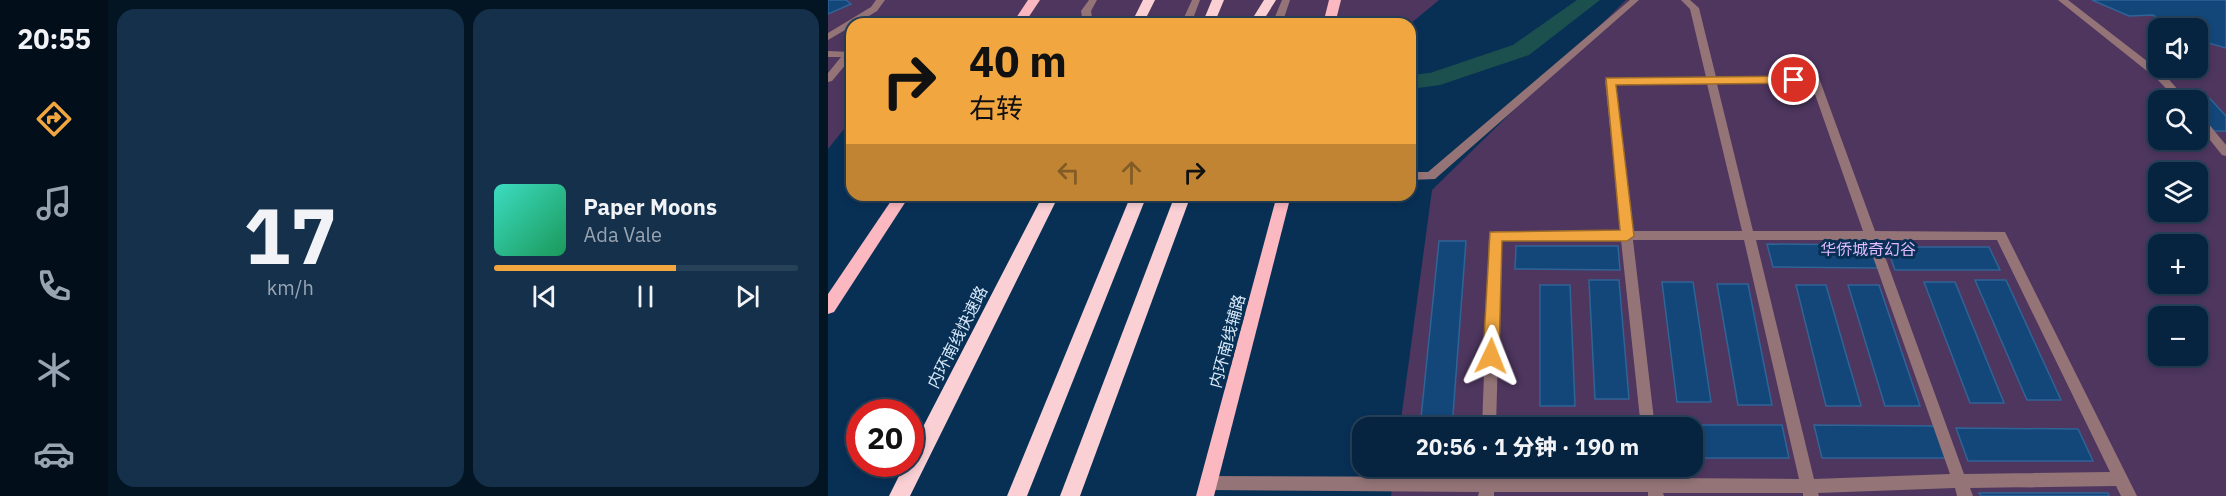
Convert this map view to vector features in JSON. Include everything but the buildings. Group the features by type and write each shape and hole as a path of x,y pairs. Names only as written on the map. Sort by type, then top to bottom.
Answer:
{"highway":[{"path":"1140,18 1149,0"},
{"path":"1210,18 1218,0"},
{"path":"1258,18 1269,0"},
{"name":"内环南线快速路","path":"899,496 1048,201"},
{"path":"1017,496 1137,201"},
{"path":"1070,496 1181,201"}],"main road":[{"path":"1022,18 1034,0"},
{"path":"1330,18 1334,2"},
{"path":"828,307 899,201"},
{"name":"内环南线辅路","path":"1207,489 1282,201"}],"lane":[{"path":"859,18 874,9 881,0"},
{"path":"1087,18 1086,11 1093,0"},
{"path":"1188,18 1196,0"},
{"path":"1279,18 1286,0"},
{"path":"1416,176 1431,176 1635,0"},
{"path":"1685,0 1694,8 1751,235 1810,491"},
{"path":"2062,0 2161,77 2173,90"},
{"path":"828,36 846,25"},
{"path":"828,54 846,54"},
{"path":"828,79 846,58"},
{"path":"1647,417 1610,81 1815,80 1965,496"},
{"path":"2208,131 2226,152"},
{"path":"1489,417 1495,236 2001,235 2130,496"},
{"path":"1207,489 1810,491 1959,481 2121,479"}],"green space":[{"path":"828,0 1439,0 1416,19 846,18 846,126 828,149"},
{"name":"华侨城奇幻谷","path":"1626,0 2226,0 2226,496 1391,496 1394,477 1703,477 1703,417 1401,417 1432,190"}],"waterway":[{"path":"1416,81 1432,80 1521,50 1590,0"}],"route":[{"path":"1491,356 1495,236 1627,236 1610,81 1794,80"}]}
